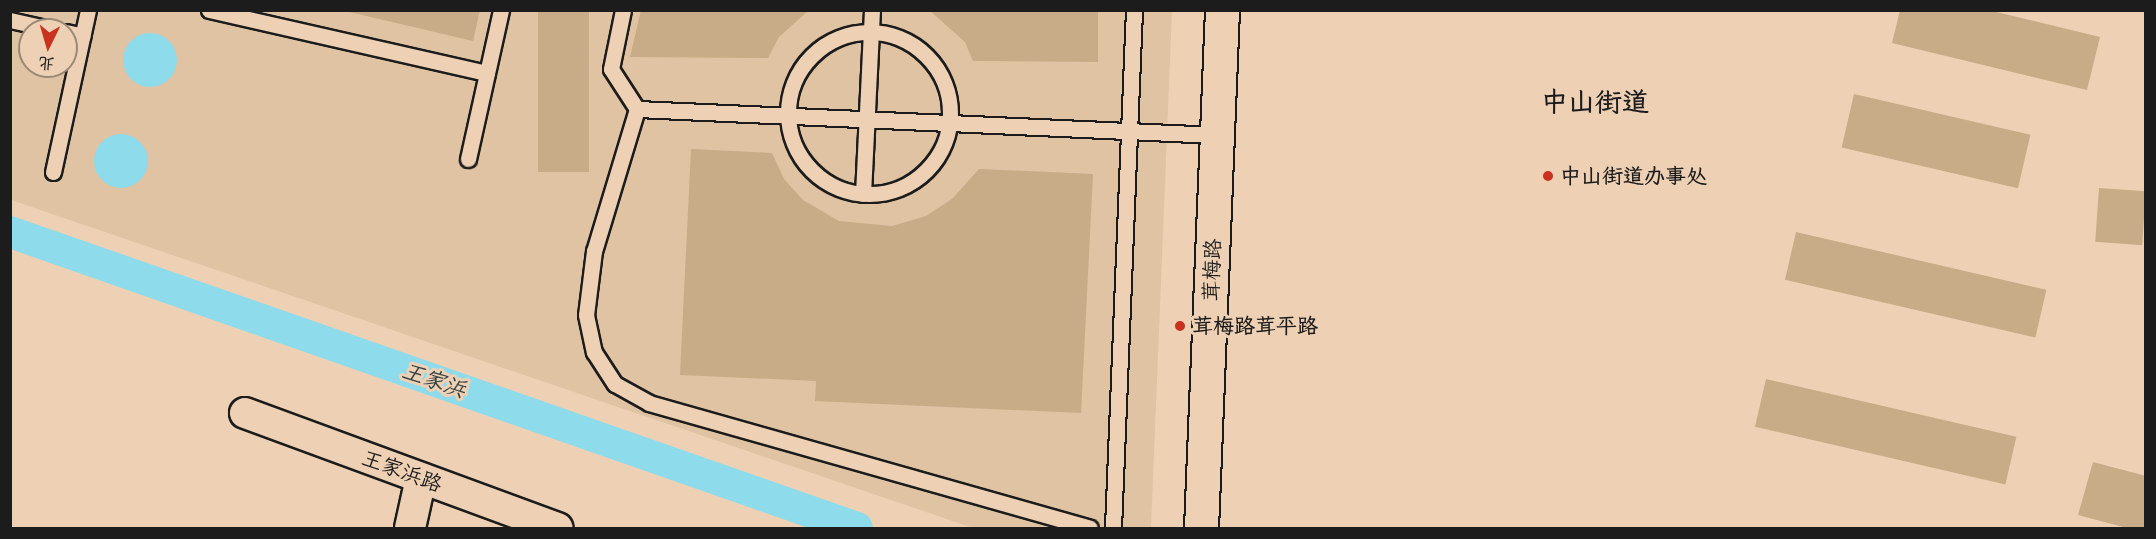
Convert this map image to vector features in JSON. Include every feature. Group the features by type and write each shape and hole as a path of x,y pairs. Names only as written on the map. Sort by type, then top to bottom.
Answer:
{"street":[{"name":"茸梅路","path":"1201,528 1222,10"},
{"name":"王家浜路","path":"245,413 558,528"},
{"path":"410,528 421,478"}],"lane":[{"path":"53,172 88,10"},
{"path":"209,10 487,73"},
{"path":"468,159 501,10"},
{"path":"623,10 611,69 637,109 594,251 586,315 594,352 615,384 649,403 1090,528"},
{"path":"863,194 872,10"},
{"path":"1113,528 1134,10"},
{"path":"871,31 898,37 921,50 939,71 949,96 951,123 944,147 924,172 888,192 863,194 819,177 802,160 792,139 788,116 791,90 802,66 821,47 845,35 871,31"},
{"path":"78,35 83,36"},
{"path":"637,109 1217,135"}],"shaded area":[{"path":"11,11 1172,11 1151,528 973,528 11,200"}],"water":[{"path":"145,33 155,33 165,37 173,45 177,60 173,75 165,83 155,87 145,87 135,83 127,75 123,65 123,55 127,45 135,37"},
{"path":"116,134 126,134 136,138 144,146 148,161 144,176 136,184 126,188 116,188 106,184 98,176 94,166 94,156 98,146 106,138"}],"building":[{"path":"341,10 480,10 473,41"},
{"path":"538,10 589,10 589,172 538,172"},
{"path":"641,10 809,10 779,37 768,58 630,57"},
{"path":"929,10 1098,10 1098,62 973,61 965,42"},
{"path":"1900,10 1988,10 2100,37 2087,90 1892,43"},
{"path":"1854,94 2030,135 2018,188 1842,148"},
{"path":"691,149 772,153 784,179 803,200 839,221 892,226 926,216 952,199 979,169 1093,174 1081,413 815,401 816,381 680,375"},
{"path":"2099,188 2146,191 2142,245 2095,242"},
{"path":"1796,232 2046,290 2035,338 1785,280"},
{"path":"1766,379 2016,437 2005,485 1755,427"},
{"path":"2093,462 2146,476 2146,528 2127,528 2078,515"}],"waterway":[{"name":"王家浜","path":"10,232 857,528"}],"place":[{"name":"中山街道办事处","path":"1548,176"},
{"name":"茸梅路茸平路","path":"1180,326"}],"district":[{"name":"中山街道","path":"1595,102"}]}
